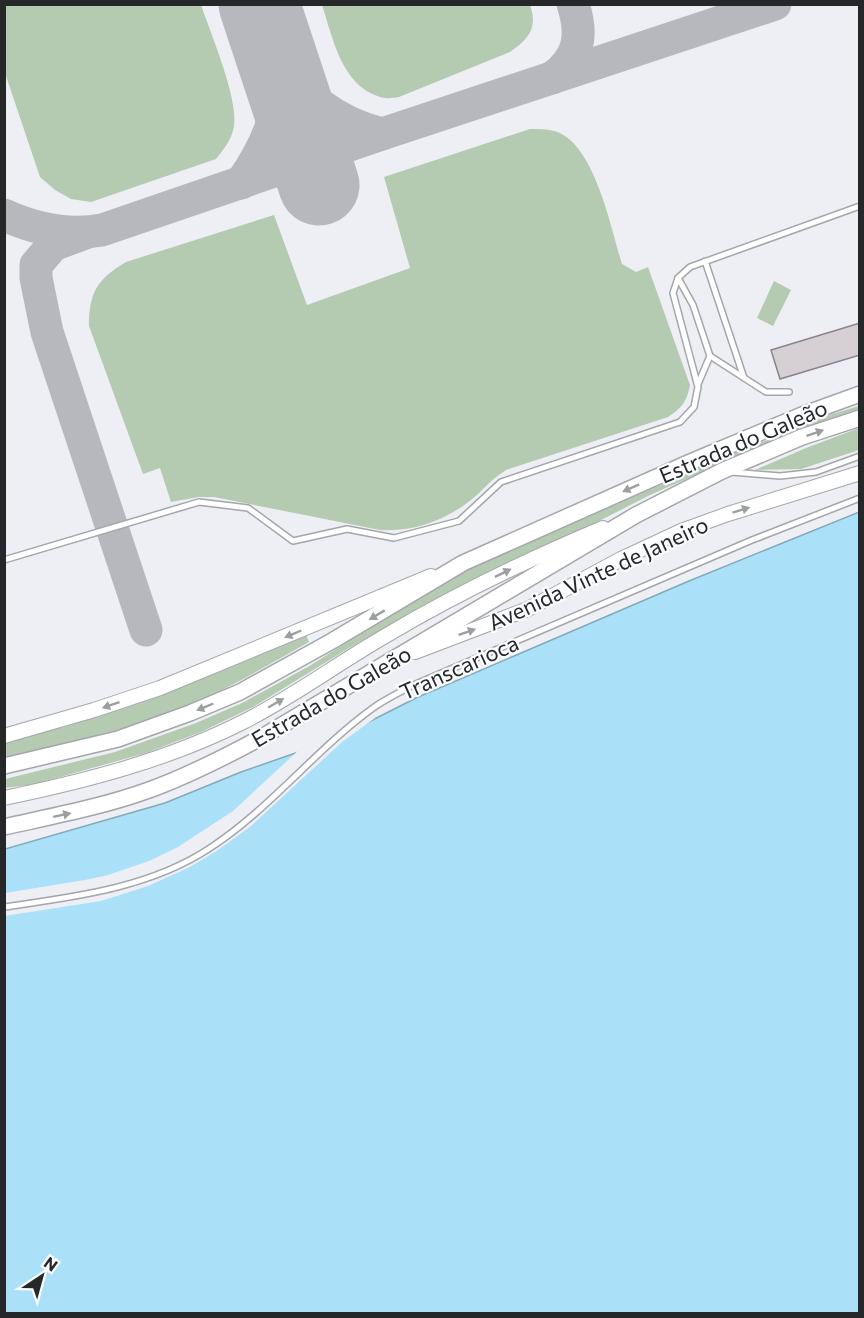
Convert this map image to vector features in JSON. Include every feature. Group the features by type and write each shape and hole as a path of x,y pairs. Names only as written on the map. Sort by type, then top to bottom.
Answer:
{"main road":[{"name":"Estrada do Galeão","path":"4,766 118,739 190,714 240,692 464,563 802,414 860,394"},
{"name":"Estrada do Galeão","path":"4,826 73,812 127,797 200,770 262,737 375,671 636,515 722,471 802,437 860,418"}],"street":[{"name":"Avenida Vinte de Janeiro","path":"375,671 427,647 528,609 621,559 681,531 860,473"},
{"name":"Estrada do Galeão","path":"4,798 62,786 148,761 206,739 243,722 306,686 359,651 427,612 506,572 636,515"},
{"name":"Estrada do Galeão","path":"4,736 159,688 464,563"}],"lane":[{"path":"698,386 673,294 678,278 690,267 705,261 860,206"},
{"path":"705,261 744,378"},
{"path":"678,278 693,305 710,356 766,392 789,392"},
{"path":"4,560 199,502 248,508 293,541 347,529 394,538 459,521 501,482 680,422 694,406 698,386 710,356"},
{"path":"722,471 780,476 816,472 860,456"},
{"name":"Transcarioca","path":"4,907 58,900 115,888 177,866 209,849 263,806 374,707 409,687 752,540 860,498"}],"green space":[{"path":"4,5 201,5 232,99 234,126 227,144 216,159 91,202 71,199 55,190 40,177 5,73"},
{"path":"322,5 530,5 533,20 527,37 510,52 399,97 384,98 367,91 347,71 335,45"},
{"path":"530,129 554,131 568,138 580,151 599,188 622,264 636,272 648,267 690,385 683,404 677,410 668,417 506,470 456,510 432,522 407,529 380,530 214,497 171,502 160,468 143,474 89,326 93,296 108,275 126,262 274,215 307,305 410,268 384,177"},
{"path":"774,281 791,290 773,326 757,318"},
{"path":"859,406 859,409 784,436 650,495 396,622 253,707 201,732 146,753 35,784 5,788 5,779 115,752 196,723 242,703 311,665 404,606 471,568 727,456 832,414"},
{"path":"859,428 859,450 801,469 755,470 806,448"},
{"path":"306,635 309,642 237,682 187,706 110,732 5,757 4,741 68,726 214,674"}],"water":[{"path":"859,512 859,1313 5,1314 5,849 165,803 241,772 333,740 416,698 689,581"}],"pier":[{"path":"374,716 375,718 342,742 250,827 188,868 148,886 101,901 4,916 5,893 108,875 149,861 178,847 233,811 301,748 331,737"}],"building":[{"path":"860,323 860,355 780,379 771,350"}],"taxiway":[{"path":"552,78 568,62 577,45 578,26 573,4"},
{"path":"4,215 28,224 64,232 102,230 382,134 775,4"},
{"path":"241,183 264,144 275,116 279,86 278,70 270,38"},
{"path":"277,54 296,82 320,105 350,123 382,134"},
{"path":"85,233 53,245 36,265 36,278 47,332 146,630"}],"runway":[{"path":"259,4 319,185"}]}
